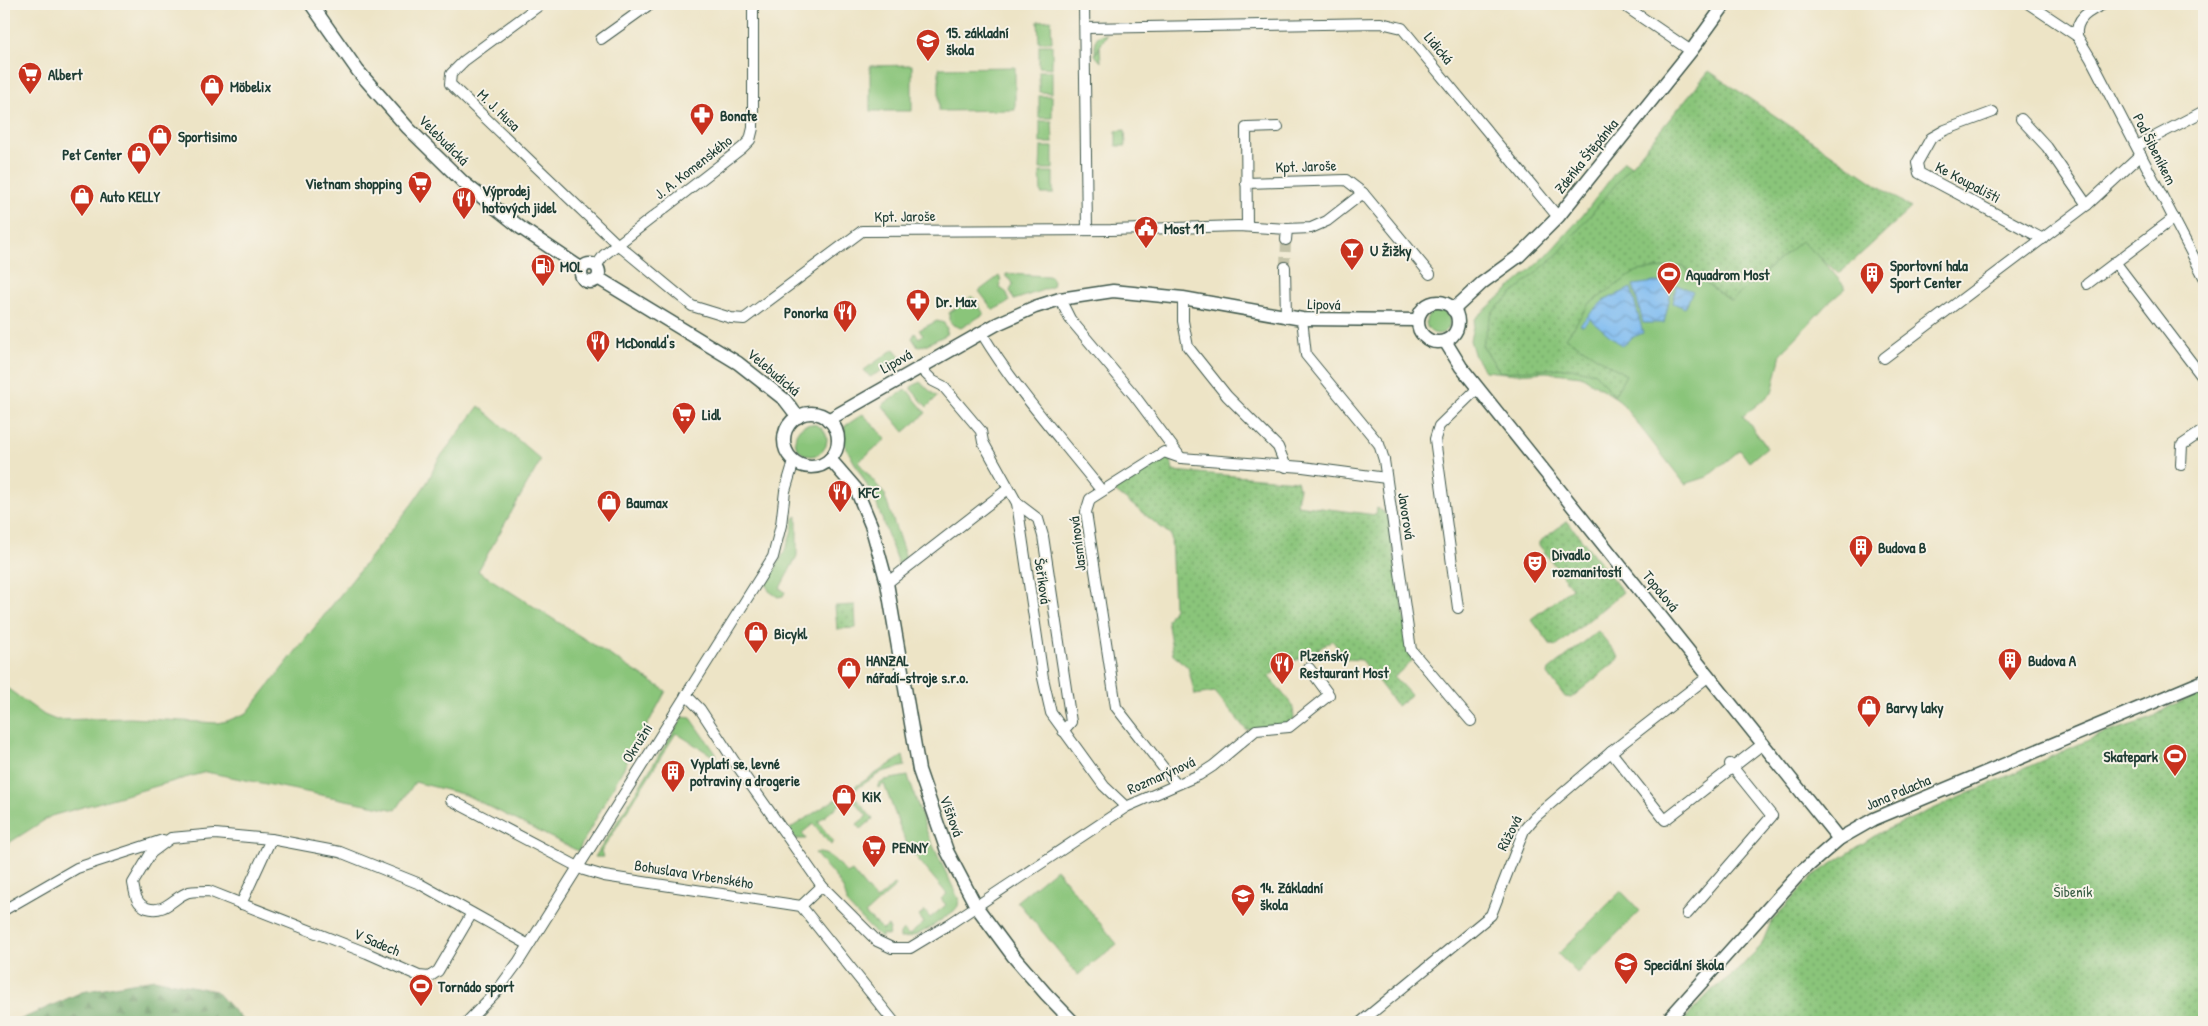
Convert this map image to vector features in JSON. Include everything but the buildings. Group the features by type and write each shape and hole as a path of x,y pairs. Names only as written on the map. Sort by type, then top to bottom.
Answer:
{"street":[{"name":"Velebudická","path":"311,4 358,71 408,128 464,183 521,228 582,269 588,264 597,272 738,363 785,400 798,417"},
{"name":"M. J. Husa","path":"541,4 464,61 451,74 450,84 617,244"},
{"path":"601,40 650,4"},
{"name":"J. A. Komenského","path":"597,272 604,255 750,140 753,128 753,4"},
{"path":"1084,4 1086,28 1087,230"},
{"path":"1622,4 1691,51"},
{"name":"Zdeňka Štěpánka","path":"1453,310 1482,283 1519,256 1558,217 1691,51 1725,4"},
{"path":"2029,4 2077,36"},
{"path":"2077,36 2076,28 2080,20 2104,4"},
{"name":"Lidická","path":"1086,28 1381,23 1402,28 1558,217"},
{"name":"Pod Šibeníkem","path":"2077,36 2139,150 2204,278"},
{"path":"1884,358 2087,205 2139,150 2204,111"},
{"name":"Ke Koupališti","path":"1993,112 1944,130 1931,138 1917,163 1919,172 2042,239"},
{"path":"2021,119 2047,147 2087,205"},
{"path":"1246,226 1246,128 1278,127"},
{"name":"Kpt. Jaroše","path":"1246,183 1346,180 1363,193 1430,274"},
{"name":"Kpt. Jaroše","path":"617,244 692,306 731,318 744,318 862,231 1087,230 1246,226 1287,229 1311,228 1327,221 1363,193"},
{"path":"2087,284 2174,218"},
{"path":"1286,240 1287,229"},
{"path":"2115,262 2204,379"},
{"path":"1285,267 1286,318"},
{"name":"Lipová","path":"828,420 981,332 1035,307 1060,299 1113,291 1153,293 1302,320 1418,320"},
{"path":"1183,298 1183,321 1188,347 1227,396 1278,447 1286,467"},
{"path":"1060,299 1070,319 1134,395 1181,458"},
{"path":"1432,303 1442,303 1453,310 1457,317 1458,326 1452,337 1445,341 1431,341 1424,337 1419,329 1418,320 1424,308 1432,303"},
{"name":"Javorová","path":"1302,320 1306,355 1379,444 1384,460 1412,650 1471,721"},
{"path":"981,332 997,358 1034,407 1101,490"},
{"name":"Topolová","path":"1445,341 1461,367 1839,839"},
{"name":"Šeříková","path":"920,366 933,381 943,386 981,431 983,442 1017,503 1042,678 1052,713 1104,786 1126,807"},
{"path":"1458,608 1435,439 1439,426 1478,388"},
{"name":"Velebudická","path":"794,461 785,448 784,440 790,424 798,417 812,414 828,420"},
{"path":"794,461 801,465 816,466 830,459 837,443 833,426 828,420"},
{"path":"2181,465 2182,444 2204,430"},
{"name":"Jasmínová","path":"1176,784 1116,707 1086,512 1090,499 1101,490 1164,452 1181,458 1303,467 1386,478"},
{"name":"Višňová","path":"830,459 856,489 871,525 887,582 919,770 947,851 976,906 1013,956 1073,1022"},
{"name":"Okružní","path":"467,1022 497,991 529,944 772,557 782,525 785,490 794,461"},
{"path":"887,582 1008,489"},
{"path":"1017,503 1038,520 1043,536 1071,722 1064,730"},
{"name":"Rozmarýnová","path":"686,695 700,709 734,761 822,886 877,940 892,948 910,948 1126,807 1199,775 1213,766 1256,730 1289,727 1328,694 1309,668"},
{"name":"Růžová","path":"1361,1022 1491,915 1524,830 1534,817 1611,752 1709,676"},
{"name":"Jana Palacha","path":"1666,1022 1800,873 1839,839 1874,819 2204,680"},
{"path":"1611,752 1665,820 1731,766 1764,743"},
{"path":"1687,914 1772,816 1731,766"},
{"name":"Bohuslava Vrbenského","path":"451,800 577,867 604,876 801,906"},
{"path":"4,910 77,868 171,838 215,834 271,839 340,852 420,884 529,944"},
{"name":"V Sadech","path":"171,838 151,853 133,883 136,899 144,907 155,910 167,906 188,892 209,891 367,953 419,976 429,977 438,971 472,913"},
{"path":"241,904 271,839"},
{"path":"822,886 801,906 894,1022"}],"green space":[{"path":"1051,20 1052,42 1039,42 1038,21"},
{"path":"1107,34 1096,53 1100,47 1101,62 1095,55 1095,41 1098,36"},
{"path":"1039,45 1052,45 1052,68 1039,67"},
{"path":"912,65 912,111 870,111 870,66"},
{"path":"1015,67 1015,110 939,111 939,68"},
{"path":"1039,71 1052,71 1052,93 1039,92"},
{"path":"1709,71 1911,208 1839,274 1801,241 1731,301 1682,266 1637,271 1589,304 1566,338 1626,375 1614,396 1595,373 1570,368 1500,372 1482,345 1492,312 1560,252"},
{"path":"1039,96 1052,96 1052,118 1039,118"},
{"path":"1040,121 1052,121 1053,143 1040,143"},
{"path":"1125,130 1126,146 1116,146 1116,131"},
{"path":"1041,147 1053,147 1053,169 1040,169"},
{"name":"Aquadrom Most","path":"1624,161 1650,179 1808,243 1846,288 1826,305 1781,354 1772,393 1743,416 1767,447 1749,462 1740,450 1707,477 1685,484 1618,399 1581,376 1546,372 1516,374 1485,371 1475,357 1470,340 1475,319 1546,256 1583,215"},
{"path":"1040,172 1053,172 1053,194 1041,194"},
{"path":"1006,274 1048,276 1051,277 1053,282 1052,287 1014,300 1010,291 1013,284 1006,277"},
{"path":"999,276 1001,280 999,287 1007,293 1009,302 993,310 979,291"},
{"path":"972,296 984,314 961,328 953,325 949,320 949,313"},
{"path":"1438,310 1446,314 1450,322 1446,330 1438,334 1430,330 1426,322 1430,314"},
{"path":"937,321 944,323 947,329 946,335 918,347 912,338 915,333 919,338 923,335 919,330"},
{"path":"894,349 900,356 899,361 870,377 864,370"},
{"path":"920,382 937,397 927,407 911,389 911,387"},
{"path":"905,390 908,391 926,413 904,432 882,405"},
{"path":"479,406 541,460 478,571 666,691 578,851 466,795 415,782 396,810 206,772 51,816 4,846 4,686 44,715 56,720 130,718 217,723 247,713 412,504 428,481 438,460"},
{"path":"863,414 886,439 858,462 886,496 906,558 898,564 876,502 842,440 845,426"},
{"path":"811,424 823,428 827,440 823,452 811,456 799,452 795,440 799,428"},
{"path":"1162,457 1171,459 1173,471 1297,481 1299,487 1297,505 1376,515 1377,508 1383,511 1388,518 1412,661 1394,677 1411,695 1397,706 1362,660 1346,659 1332,640 1298,660 1285,662 1269,677 1293,706 1294,719 1281,725 1246,730 1215,692 1195,695 1188,667 1173,655 1167,620 1174,608 1171,535 1112,489"},
{"path":"797,516 797,556 780,588 785,592 783,596 778,597 769,591 766,584 784,553 794,518"},
{"path":"1568,522 1623,592 1557,646 1551,645 1531,619 1572,588 1539,545 1539,542"},
{"path":"855,605 856,628 837,629 835,606"},
{"path":"1598,631 1620,658 1571,698 1565,697 1548,674 1549,670"},
{"name":"Šibeník","path":"2204,692 2204,1022 1682,1022 1712,990 1737,971 1761,946 1771,922 1813,876 1879,833 2102,734 2150,719 2170,706"},
{"path":"683,717 691,718 717,755 716,758 676,733 601,852 604,857 595,857"},
{"path":"903,756 905,766 882,772 851,792 873,819 861,829 857,824 867,816 850,796 818,822 834,842 831,845 813,824 802,833 806,839 795,839 789,829"},
{"path":"908,776 928,835 959,900 958,906 954,911 935,924 914,936 900,938 903,930 909,935 924,923 919,916 925,911 930,918 946,905 941,899 947,894 907,846 884,784 878,788 878,785 885,780"},
{"path":"815,853 830,856 847,874 852,871 876,900 895,884 896,886 865,914 883,930 888,926 890,930 888,936 882,934 882,938 847,904 840,883"},
{"path":"1056,869 1117,944 1078,975 1017,901"},
{"path":"1621,891 1640,911 1577,973 1558,954"},
{"path":"154,979 216,991 244,1022 15,1022 82,992"}],"water":[{"path":"1655,282 1673,284 1664,323 1643,323 1633,285"},
{"path":"1676,285 1693,291 1685,308 1673,303"},
{"path":"1631,288 1643,333 1631,338 1622,346 1590,319 1583,326 1580,324 1603,301"}],"tunnel":[{"path":"1285,267 1286,240"}],"place":[{"name":"15. základní škola","path":"928,62"},
{"name":"Albert","path":"30,95"},
{"name":"Möbelix","path":"212,107"},
{"name":"Bonate","path":"702,136"},
{"name":"Sportisimo","path":"160,157"},
{"name":"Pet Center","path":"139,175"},
{"name":"Vietnam shopping","path":"420,204"},
{"name":"Auto KELLY","path":"82,217"},
{"name":"Výprodej hotových jidel","path":"464,220"},
{"name":"Most 11","path":"1146,249"},
{"name":"U Žižky","path":"1352,271"},
{"name":"MOL","path":"543,287"},
{"name":"Aquadrom Most","path":"1669,295"},
{"name":"Sportovní hala Sport Center","path":"1872,295"},
{"name":"Dr. Max","path":"918,322"},
{"name":"Ponorka","path":"845,333"},
{"name":"McDonald's","path":"598,363"},
{"name":"Lidl","path":"684,435"},
{"name":"KFC","path":"840,513"},
{"name":"Baumax","path":"609,523"},
{"name":"Budova B","path":"1861,568"},
{"name":"Divadlo rozmanitostí","path":"1535,584"},
{"name":"Bicykl","path":"756,654"},
{"name":"Budova A","path":"2010,681"},
{"name":"Plzeňský Restaurant Most","path":"1282,685"},
{"name":"HANZAL nářadí-stroje s.r.o.","path":"849,690"},
{"name":"Barvy laky","path":"1869,728"},
{"name":"Skatepark","path":"2175,777"},
{"name":"Vyplatí se, levné potraviny a drogerie","path":"673,793"},
{"name":"KiK","path":"844,817"},
{"name":"PENNY","path":"874,868"},
{"name":"14. Základní škola","path":"1243,917"},
{"name":"Speciální škola","path":"1626,985"},
{"name":"Tornádo sport","path":"421,1007"}]}
